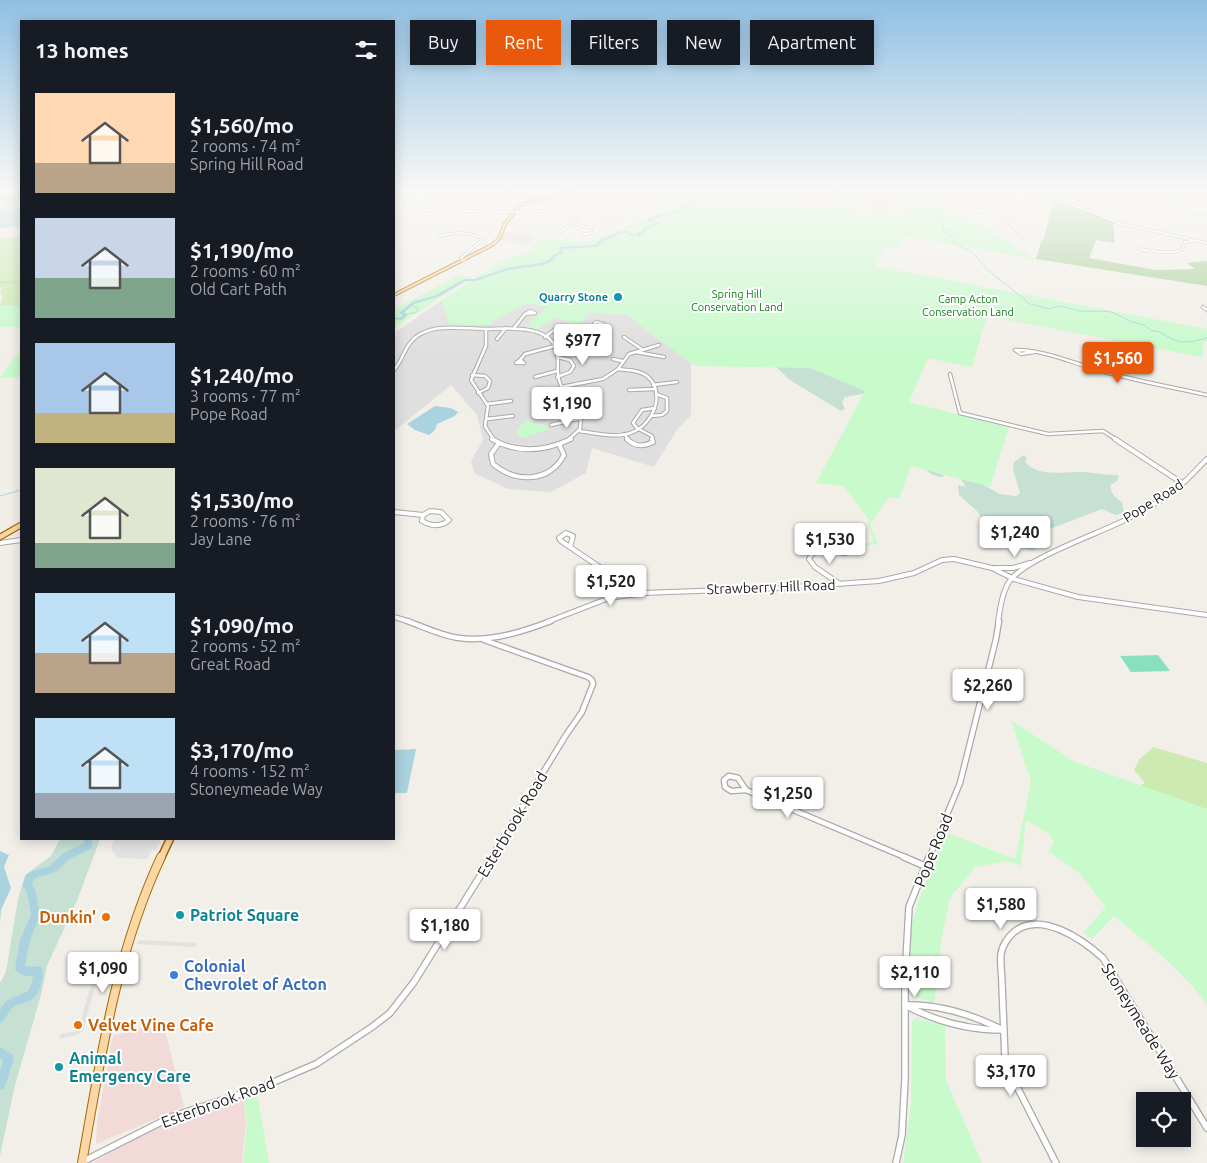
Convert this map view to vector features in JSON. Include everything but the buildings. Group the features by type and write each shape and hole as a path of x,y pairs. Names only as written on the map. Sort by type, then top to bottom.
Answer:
{"main road":[{"path":"395,295 464,261 493,244"},
{"path":"2,535 20,526"},
{"path":"82,1163 113,999 124,955 146,892 170,840"}],"street":[{"path":"464,261 461,258 479,244"},
{"path":"1148,250 1180,251 1184,244"},
{"path":"1203,307 1207,310"},
{"path":"514,328 524,314"},
{"path":"520,360 525,354 590,333 596,326"},
{"path":"395,369 404,357 411,342 423,333 446,328 486,328 506,328 514,328 529,330 545,336 555,345 557,377 561,388 582,418 579,431 570,439 559,444 531,450 500,443 488,434 485,428 487,404 472,384 472,375 485,349 486,328"},
{"path":"497,339 506,328"},
{"path":"545,336 554,331"},
{"path":"624,337 643,350"},
{"path":"538,389 561,388 596,381 618,369 626,356 659,345"},
{"path":"1034,352 1021,354 1015,350 1020,349 1065,358 1109,373 1207,395"},
{"path":"635,352 664,357"},
{"path":"557,357 568,359 574,366 570,372 557,377"},
{"path":"613,360 622,361"},
{"path":"579,431 610,435 624,434 639,429 652,416 655,408 656,394 649,379 642,374 618,369"},
{"path":"535,377 557,371"},
{"path":"950,374 960,413 1048,434 1103,431 1182,483"},
{"path":"472,375 485,376 490,382 488,388 478,393"},
{"path":"629,390 677,382"},
{"path":"652,416 662,415 667,410 667,398 656,394"},
{"path":"545,410 568,398 580,399 586,403 578,412"},
{"path":"487,404 511,401"},
{"path":"624,434 636,446 643,446 653,442 652,436 633,424 644,409 655,408"},
{"path":"486,419 512,416"},
{"path":"551,425 582,418"},
{"path":"500,443 491,454 494,466 510,475 526,477 544,474 558,466 564,455 559,444"},
{"name":"Pope Road","path":"992,568 1013,568 1039,559 1129,518 1165,497 1207,459"},
{"path":"395,512 424,515 429,511 435,510 447,517 449,521 441,524 426,523 422,521 424,515"},
{"path":"2,535 9,541"},
{"path":"0,542 20,540"},
{"path":"570,547 607,572 619,596"},
{"path":"832,550 815,551 811,553 809,559 814,566 840,584"},
{"name":"Strawberry Hill Road","path":"395,617 449,636 484,640 508,635 619,596 701,590 840,584 901,577 948,559 962,560 992,568 1013,578 1065,594 1096,601 1207,615"},
{"name":"Pope Road","path":"896,1163 902,1135 905,1078 905,1005 909,907 960,783 996,638 1001,605 1009,582 1039,559"},
{"path":"495,645 497,637"},
{"name":"Esterbrook Road","path":"82,1163 171,1117 262,1087 298,1072 347,1044 390,1013 414,982 582,712 591,694 593,684 592,680 588,677 484,640"},
{"path":"746,790 926,867"},
{"name":"Stoneymeade Way","path":"1056,1163 1010,1073 1005,1058 1000,958 1002,947 1007,938 1019,929 1035,925 1054,927 1074,934 1092,947 1107,964 1207,1128"},
{"path":"905,1005 918,1004 987,1021 1004,1030"},
{"path":"905,1005 918,1014 988,1031 1004,1030"}],"shaded area":[{"path":"442,300 450,324 492,325 492,321 528,303 548,307 527,327 537,329 553,318 565,320 574,328 589,312 621,315 623,312 691,363 691,415 677,430 654,467 592,448 586,473 551,492 508,489 474,473 471,461 483,440 477,415 451,385 395,429 396,332"},
{"path":"114,840 161,840 156,850 152,850 147,859 117,858 111,848"},
{"path":"139,940 197,943 195,947 136,944"},
{"path":"100,969 83,1030 77,1035 59,1039 61,1034 78,1031 95,970"},
{"path":"163,1022 184,1107 96,1144 97,1122 113,1036"},
{"path":"243,1099 246,1122 242,1163 92,1163 157,1126"}],"green space":[{"path":"0,244 20,244 20,306 0,305 2,299 0,290 3,288 0,287"},
{"name":"Spring Hill Conservation Land","path":"534,244 900,244 897,248 885,246 875,266 1207,329 1207,341 1204,343 1202,357 987,316 972,367 928,358 909,402 1009,427 990,487 911,466 899,499 889,497 870,524 878,544 853,548 852,546 874,542 867,523 869,520 844,486 816,483 865,391 810,368 695,366 623,312 621,315 589,312 578,329 565,320 553,318 537,329 527,327 547,307 528,303 492,321 492,325 450,325 442,300 486,271 509,259 534,250 530,248"},
{"path":"646,244 868,393 845,397 842,402 845,409 841,411 790,380"},
{"name":"Spring Hill Conservation Land","path":"952,244 1012,244 1035,259"},
{"path":"1040,244 1094,244 1089,258 1156,270 1195,269 1187,263 1207,261 1207,286 1036,259"},
{"path":"459,275 472,277 395,327 395,308"},
{"path":"0,305 20,306 20,327 0,327"},
{"path":"20,350 20,377 0,377"},
{"path":"947,415 928,428 932,446 951,456 957,464 975,476 976,481 1000,494 1016,496 1020,493 1013,469 1014,462 1024,455 1027,459 1025,462 1031,467 1045,472 1084,472 1119,475 1117,481 1111,485 1111,490 1117,499 1122,502 1124,512 1116,515 1102,509 1047,530 1034,551 1002,546 979,530 984,522 977,511 959,495 958,485 966,487 957,473 945,469 941,473 944,477 939,477 926,469 927,463 935,463 937,455 923,442 927,434 923,421"},
{"path":"526,420 547,426 548,430 522,438 518,435 518,429"},
{"path":"1158,655 1170,671 1131,672 1120,656"},
{"path":"1011,720 1073,761 1207,809 1207,1005 1187,980 1114,916 1092,939 1083,933 1106,907 1079,873 1048,851 1054,843 1049,834 1026,820 1021,866 1008,861 975,867 950,898 942,936 934,1003 912,995 910,945 912,922 945,832 1015,859 1031,782"},
{"path":"1153,747 1207,763 1207,883 1138,787 1145,783 1134,770 1139,760"},
{"path":"59,840 100,840 78,898 47,966 41,995 15,1085 0,1156 0,983 6,972 18,899 25,875 51,856"},
{"path":"916,1018 945,1026 946,1080 982,1163 903,1163 911,1104 912,1022"},
{"path":"257,1093 269,1163 243,1163 247,1122 243,1099 201,1113 201,1111"}],"water":[{"path":"435,406 451,408 458,412 455,416 437,424 435,430 429,435 415,430 407,424"},
{"path":"416,749 407,793 395,793 395,750"},
{"path":"0,851 9,855 4,867 11,888 1,910 0,924"}],"waterway":[{"path":"395,318 401,319 406,315 401,313 413,303 437,296 465,280 475,280 507,269 543,264 561,253 561,248 596,246 598,244"},
{"path":"956,244 971,251 987,269"},
{"path":"988,270 1030,304 1050,309 1066,307 1080,311 1111,312 1179,341 1188,342 1207,338"},
{"path":"0,282 9,283 20,280"},
{"path":"405,314 415,313 419,309 410,305"},
{"path":"0,496 20,490"},
{"path":"0,1018 9,1004 31,994 37,983 39,971 28,972 20,969 25,940 36,915 31,890 27,885 29,878 53,869 65,857 88,845 88,840"},
{"path":"0,1052 9,1059 0,1085"}],"place":[{"name":"Quarry Stone","path":"618,297"},
{"name":"Patriot Square","path":"180,915"},
{"name":"Dunkin'","path":"106,917"},
{"name":"Colonial Chevrolet of Acton","path":"174,975"},
{"name":"Velvet Vine Cafe","path":"78,1025"},
{"name":"Animal Emergency Care","path":"59,1067"}],"park label":[{"name":"Camp Acton Conservation Land","path":"968,305"}]}
